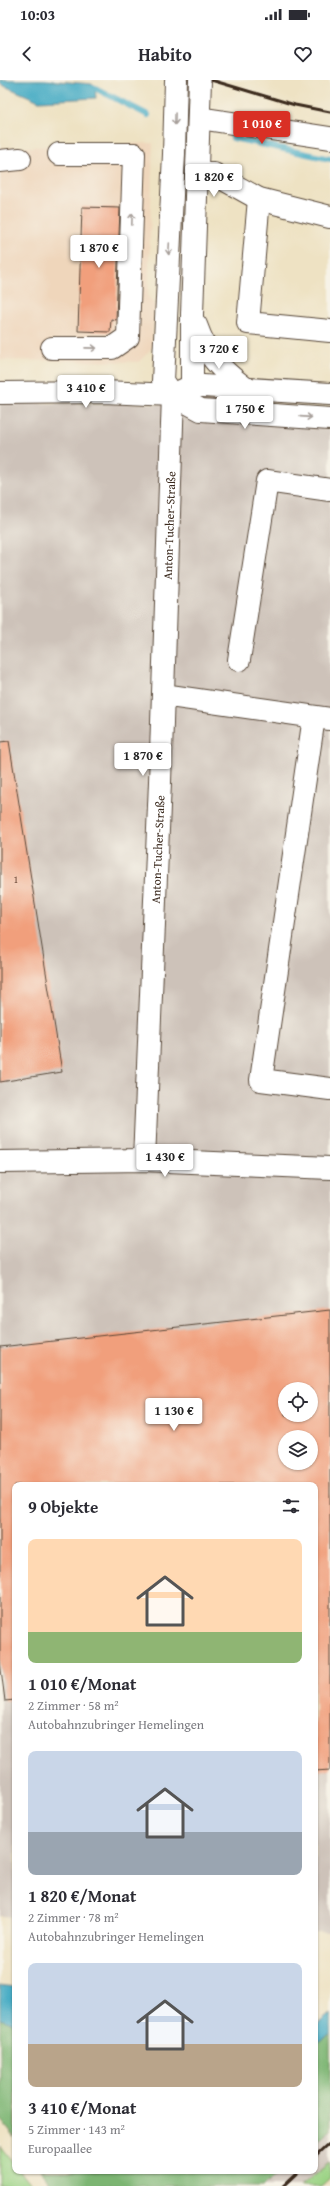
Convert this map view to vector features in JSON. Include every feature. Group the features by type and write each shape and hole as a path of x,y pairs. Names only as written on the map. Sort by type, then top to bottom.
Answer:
{"street":[{"path":"173,395 163,381 176,80"},
{"path":"192,386 192,314 200,80"},
{"path":"199,118 330,138"},
{"path":"52,348 112,348 128,336 134,154 59,154"},
{"path":"197,174 214,174 259,199 330,217"},
{"path":"259,199 248,323 330,331"},
{"path":"192,314 204,347 226,373 245,388"},
{"path":"173,395 192,386 330,394"},
{"path":"0,393 96,392 173,395 201,410 330,419"},
{"name":"Anton-Tucher-Straße","path":"144,1160 163,694 173,395"},
{"path":"239,660 267,481 330,490"},
{"path":"163,694 322,718 262,1080 330,1089"},
{"path":"0,1162 144,1160 330,1168"}],"shaded area":[{"path":"153,143 148,297 155,304 152,348 139,362 0,360 0,148"},
{"path":"0,403 147,403 330,416 330,1933 318,1932 318,1482 12,1482 12,1917 0,1916"},
{"path":"330,2130 330,2162 318,2172 318,2140"},
{"path":"277,2174 316,2174 301,2186 263,2186"}],"green space":[{"path":"0,2019 12,2023 12,2134 0,2119"},
{"path":"330,2035 330,2130 318,2140 318,2042"},
{"path":"0,2146 12,2161 12,2174 22,2174 32,2186 0,2186"},
{"path":"330,2162 330,2178 321,2186 301,2186 316,2174 318,2174 318,2172"},
{"path":"42,2174 277,2174 263,2186 52,2186"}],"water":[{"path":"0,80 45,80 92,84 95,88 96,98 39,101 0,84"},
{"path":"0,1985 12,1987 12,2023 0,2019"},
{"path":"330,2014 330,2035 318,2042 318,2024"}],"building":[{"path":"82,207 120,208 116,320 111,319 110,332 78,331"},
{"path":"9,741 62,1072 0,1082 0,742"},
{"path":"330,1310 330,1770 318,1771 318,1482 12,1482 12,1700 5,1701 0,1661 0,1347"}],"waterway":[{"path":"88,88 95,88 148,115"},
{"path":"233,138 330,159"}],"railway":[{"path":"211,80 295,105 330,112"},
{"path":"318,2154 330,2143"},
{"path":"283,2186 296,2174"}]}
